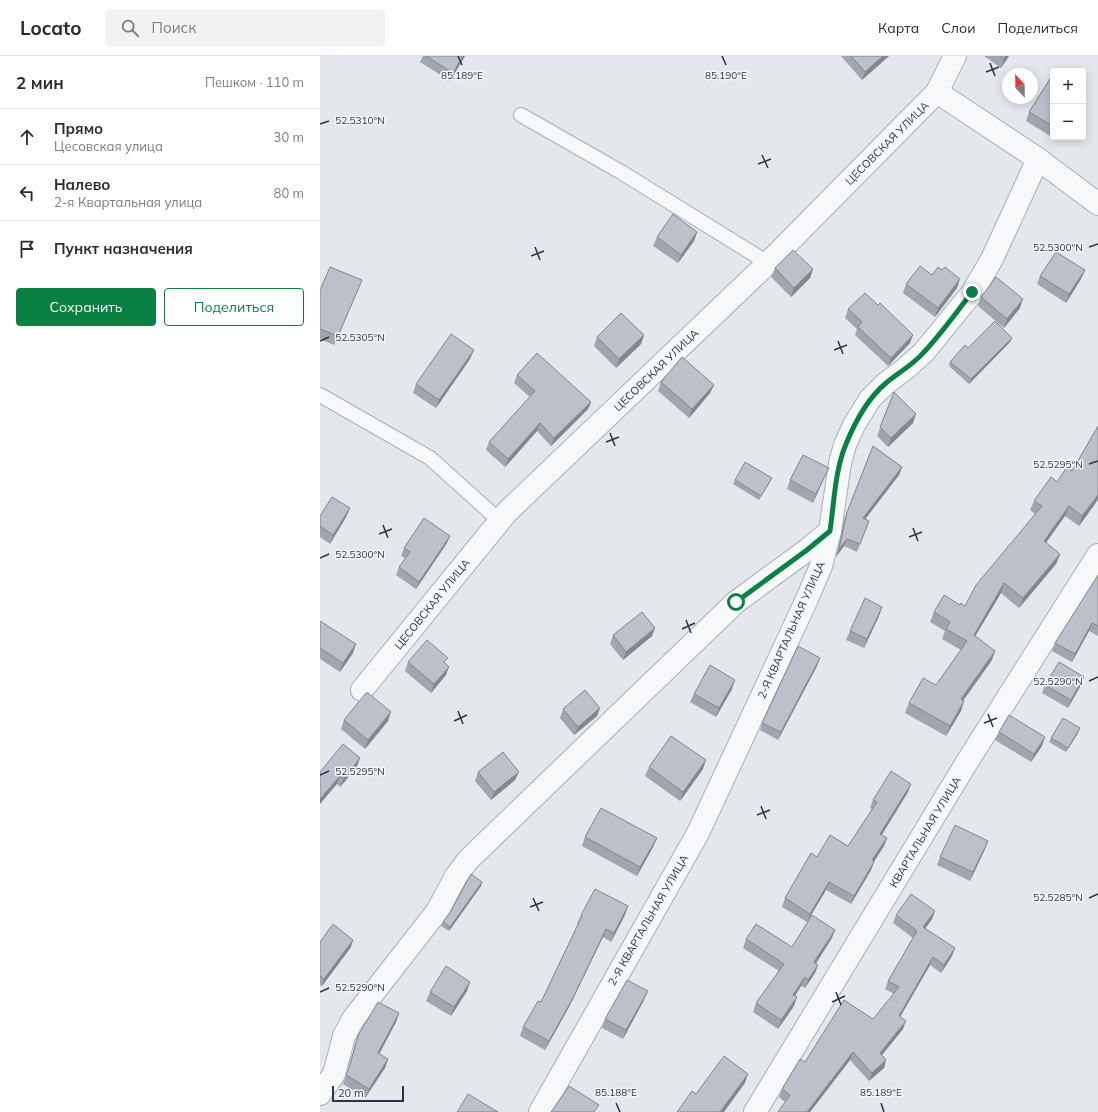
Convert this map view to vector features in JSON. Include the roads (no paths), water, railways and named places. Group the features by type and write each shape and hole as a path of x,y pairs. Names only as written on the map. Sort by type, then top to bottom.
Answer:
{"street":[{"name":"ЦЕСОВСКАЯ УЛИЦА","path":"362,690 500,521 768,263 938,92 955,56"},
{"path":"938,92 1038,160 1098,204"},
{"name":"2-Я КВАРТАЛЬНАЯ УЛИЦА","path":"540,1112 698,833 815,581 821,566 830,531 840,463 845,445 854,425 870,399 885,384 924,352 972,292 992,259 1038,160"},
{"path":"320,1094 334,1074 344,1036 353,1020 438,910 456,876 468,860 736,602 807,550 830,531"},
{"name":"КВАРТАЛЬНАЯ УЛИЦА","path":"755,1112 968,762 1098,555"}],"lane":[{"path":"521,115 621,172 768,263"},
{"path":"320,395 430,458 500,521"}]}
